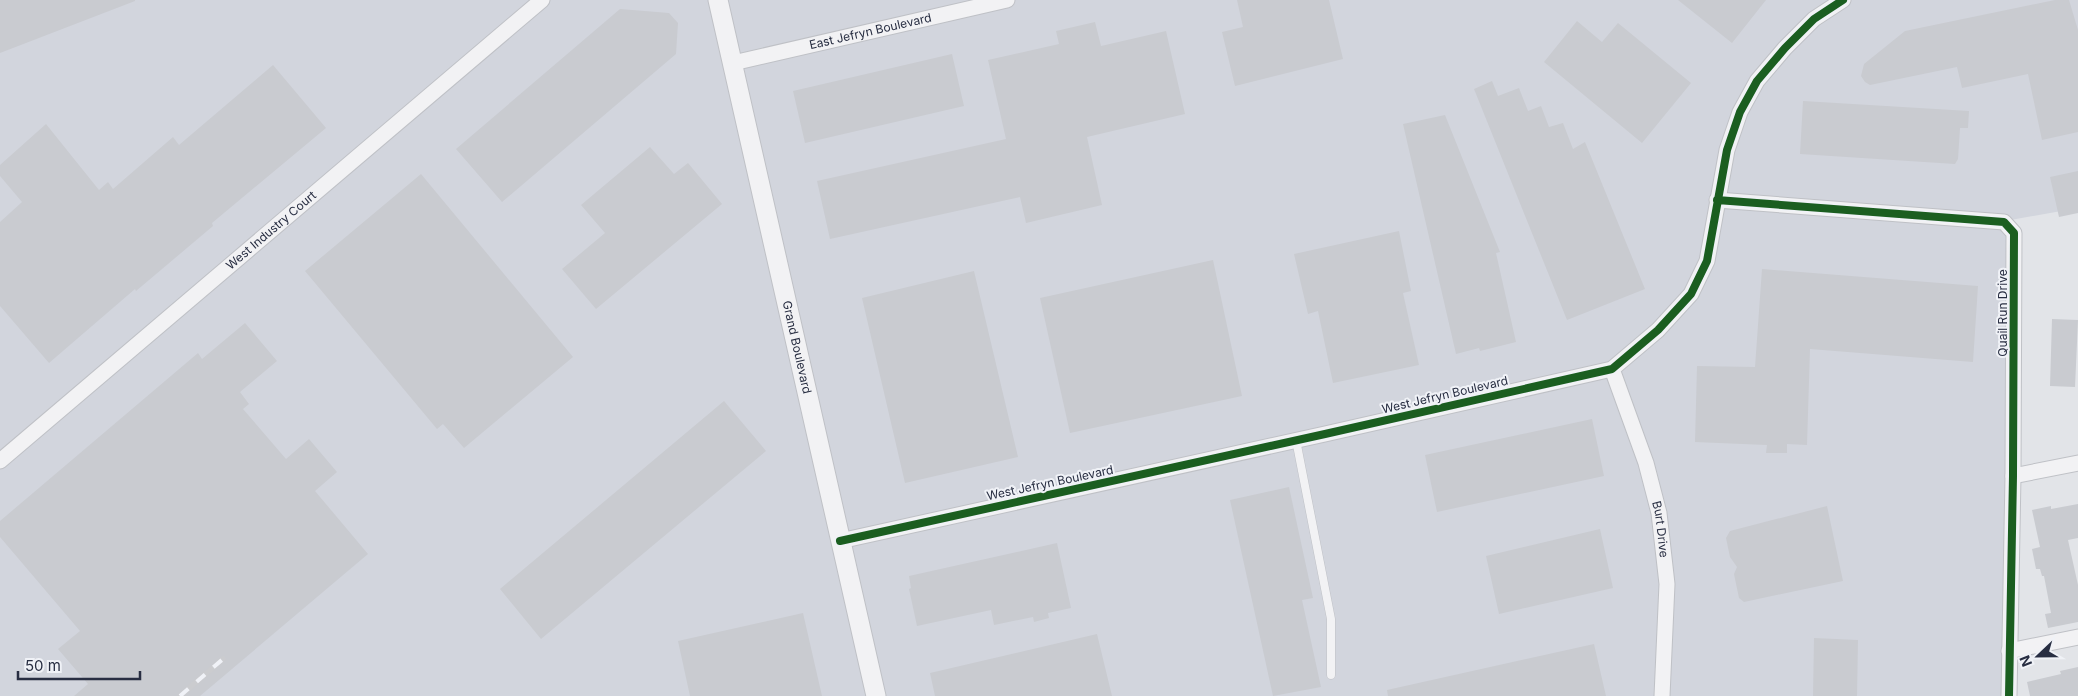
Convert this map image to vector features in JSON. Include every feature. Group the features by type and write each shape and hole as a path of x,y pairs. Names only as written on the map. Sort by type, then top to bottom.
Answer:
{"street":[{"name":"West Industry Court","path":"0,461 542,0"},
{"name":"Grand Boulevard","path":"718,0 876,696"},
{"name":"East Jefryn Boulevard","path":"733,63 1007,0"},
{"name":"West Jefryn Boulevard","path":"840,541 1612,368 1658,330 1691,294 1707,260 1727,150 1740,112 1757,81 1785,48 1814,19 1843,0"},
{"name":"Quail Run Drive","path":"1717,200 2004,222 2014,233 2013,476 2009,696"},
{"name":"Burt Drive","path":"1612,368 1646,463 1659,513 1667,584 1662,696"},
{"path":"2013,476 2078,463"},
{"path":"2009,651 2078,637"}],"lane":[{"path":"1296,440 1331,619 1331,675"}],"shaded area":[{"path":"0,0 2078,0 2078,208 2005,221 2014,233 2009,696 0,696"}],"building":[{"path":"0,0 135,0 135,1 0,53"},
{"path":"1237,0 1329,0 1343,59 1235,86 1222,32 1243,27"},
{"path":"1678,0 1766,0 1732,43"},
{"path":"2055,0 2069,0 2078,30 2078,132 2042,140 2028,74 1962,88 1957,67 1870,85 1861,76 1864,64 1905,31"},
{"path":"620,9 669,13 678,23 676,54 502,202 456,149"},
{"path":"1577,21 1602,42 1618,23 1691,83 1642,143 1544,62"},
{"path":"1095,22 1101,46 1166,31 1185,114 1087,137 1102,205 1026,223 1020,197 830,239 817,181 1006,139 988,60 1059,44 1056,31"},
{"path":"952,54 964,106 805,143 793,91"},
{"path":"273,65 326,128 212,223 213,226 136,291 135,289 49,363 0,306 0,222 22,202 0,176 0,165 46,124 99,190 108,182 113,189 173,137 179,145"},
{"path":"1492,81 1498,96 1519,88 1528,111 1541,106 1549,127 1563,123 1573,149 1585,142 1645,289 1567,320 1474,89"},
{"path":"1803,101 1969,111 1968,128 1960,128 1958,159 1955,164 1800,154"},
{"path":"1445,115 1500,252 1496,253 1516,342 1480,351 1479,348 1456,354 1403,124"},
{"path":"650,147 674,174 688,163 722,204 596,309 562,269 605,233 581,205"},
{"path":"2078,171 2078,213 2059,217 2050,177"},
{"path":"421,174 573,357 464,448 443,424 437,429 305,271"},
{"path":"1399,231 1411,291 1403,293 1419,365 1333,383 1318,311 1308,314 1294,254"},
{"path":"1213,260 1242,396 1070,433 1040,298"},
{"path":"1762,269 1978,286 1973,362 1810,349 1807,445 1787,444 1787,453 1766,453 1767,445 1695,442 1697,366 1755,367"},
{"path":"974,271 1018,457 905,483 862,298"},
{"path":"2052,319 2078,320 2075,387 2050,386"},
{"path":"245,323 277,361 240,392 249,404 243,409 286,459 309,439 337,472 315,491 368,554 200,696 74,696 88,684 58,649 80,631 0,537 0,521 198,353 202,359"},
{"path":"724,401 766,451 541,639 500,589"},
{"path":"1592,419 1604,476 1437,512 1425,455"},
{"path":"1289,487 1313,598 1302,600 1321,687 1273,696 1230,500"},
{"path":"2078,504 2078,538 2068,540 2078,585 2078,622 2048,628 2045,614 2051,613 2044,576 2042,576 2040,569 2036,569 2032,549 2040,547 2032,510 2051,506 2051,509"},
{"path":"1827,506 1843,581 1744,602 1739,598 1734,574 1737,567 1730,557 1726,538 1730,531"},
{"path":"1600,529 1613,588 1499,614 1486,556"},
{"path":"1057,543 1071,608 1048,613 1049,618 1034,622 1033,617 994,625 991,610 917,626 909,589 911,588 909,576"},
{"path":"803,613 822,696 690,696 678,641"},
{"path":"1097,634 1112,696 935,696 930,673"},
{"path":"1814,638 1858,640 1857,696 1813,696"},
{"path":"1594,644 1606,696 1388,696 1387,690"},
{"path":"2078,667 2078,696 2030,696 2027,682 2061,674 2060,671"}],"railway":[{"path":"180,696 223,659"}],"cycle path":[{"path":"840,541 1612,369 1658,330 1691,294 1707,261 1727,150 1740,112 1757,81 1785,48 1814,19 1843,0"},
{"path":"1717,200 2004,222 2014,233 2013,476 2009,696"}]}
